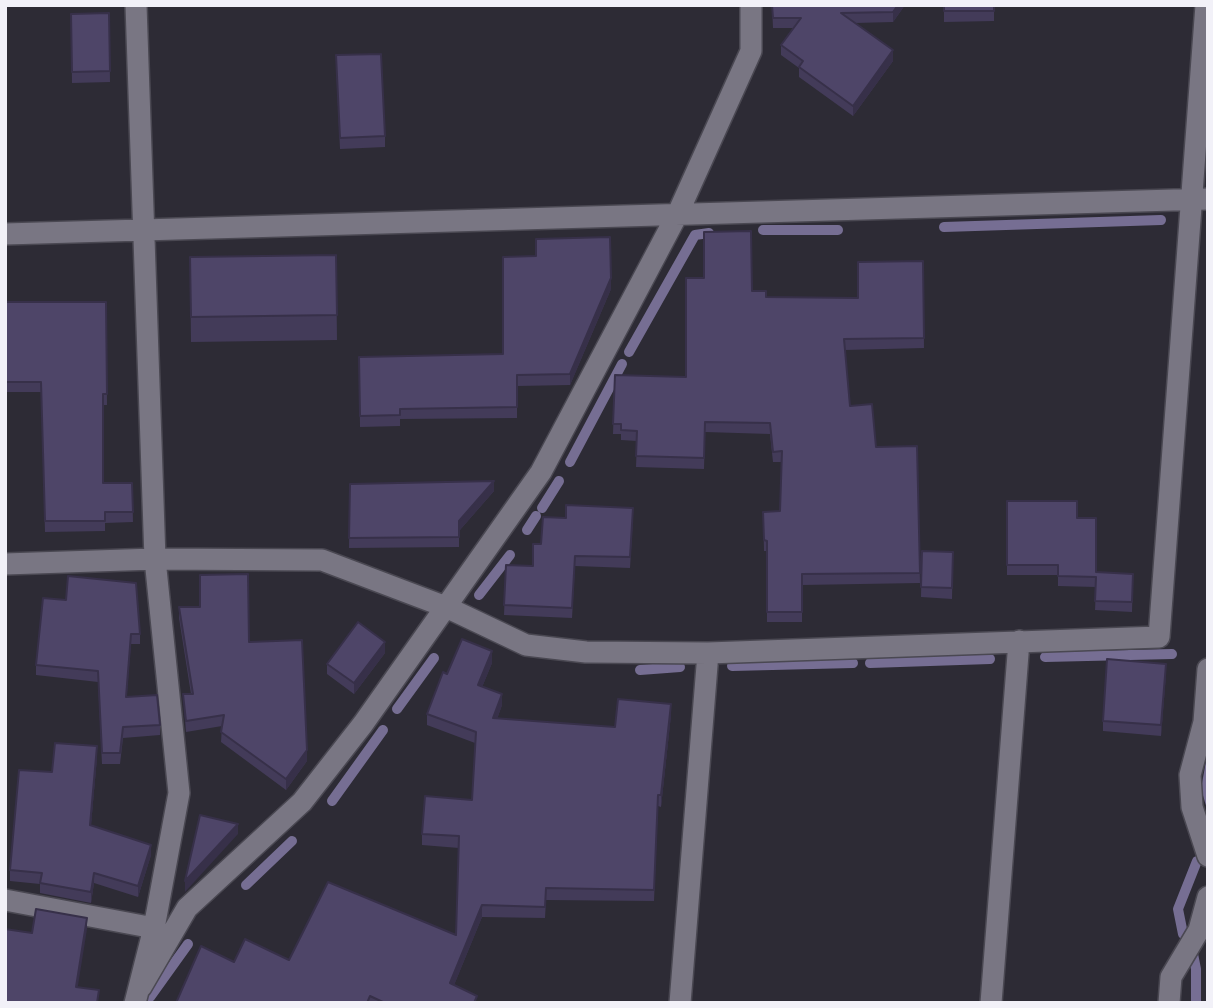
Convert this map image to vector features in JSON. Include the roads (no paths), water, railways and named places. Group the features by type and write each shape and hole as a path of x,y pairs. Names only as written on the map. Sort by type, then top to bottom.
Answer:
{"street":[{"path":"136,5 155,559 179,793 154,928 138,995"},
{"path":"138,995 187,908 302,802 363,724 541,472 678,213 751,51 751,5"},
{"path":"5,564 155,559 322,560 446,607 526,645 586,652 708,653 1159,637 1200,198 1206,5"},
{"path":"5,234 1200,198"},
{"path":"991,1003 1019,641"},
{"path":"680,1003 708,653"},
{"path":"1208,668 1204,722 1191,775 1192,807 1208,856"},
{"path":"1168,1003 1171,977 1199,930 1208,897"},
{"path":"5,900 154,928"}],"waterway":[{"path":"944,227 1161,220"},
{"path":"763,230 838,230"},
{"path":"629,352 695,235 709,233"},
{"path":"570,462 622,364"},
{"path":"542,508 559,481"},
{"path":"527,530 536,516"},
{"path":"479,595 510,555"},
{"path":"1045,657 1172,654"},
{"path":"397,709 434,658"},
{"path":"870,663 990,659"},
{"path":"732,666 853,663"},
{"path":"640,670 680,667"},
{"path":"332,801 383,730"},
{"path":"246,885 292,841"},
{"path":"1183,934 1178,909 1197,861"},
{"path":"150,997 188,944"},
{"path":"1192,949 1196,969 1196,1003"}]}
